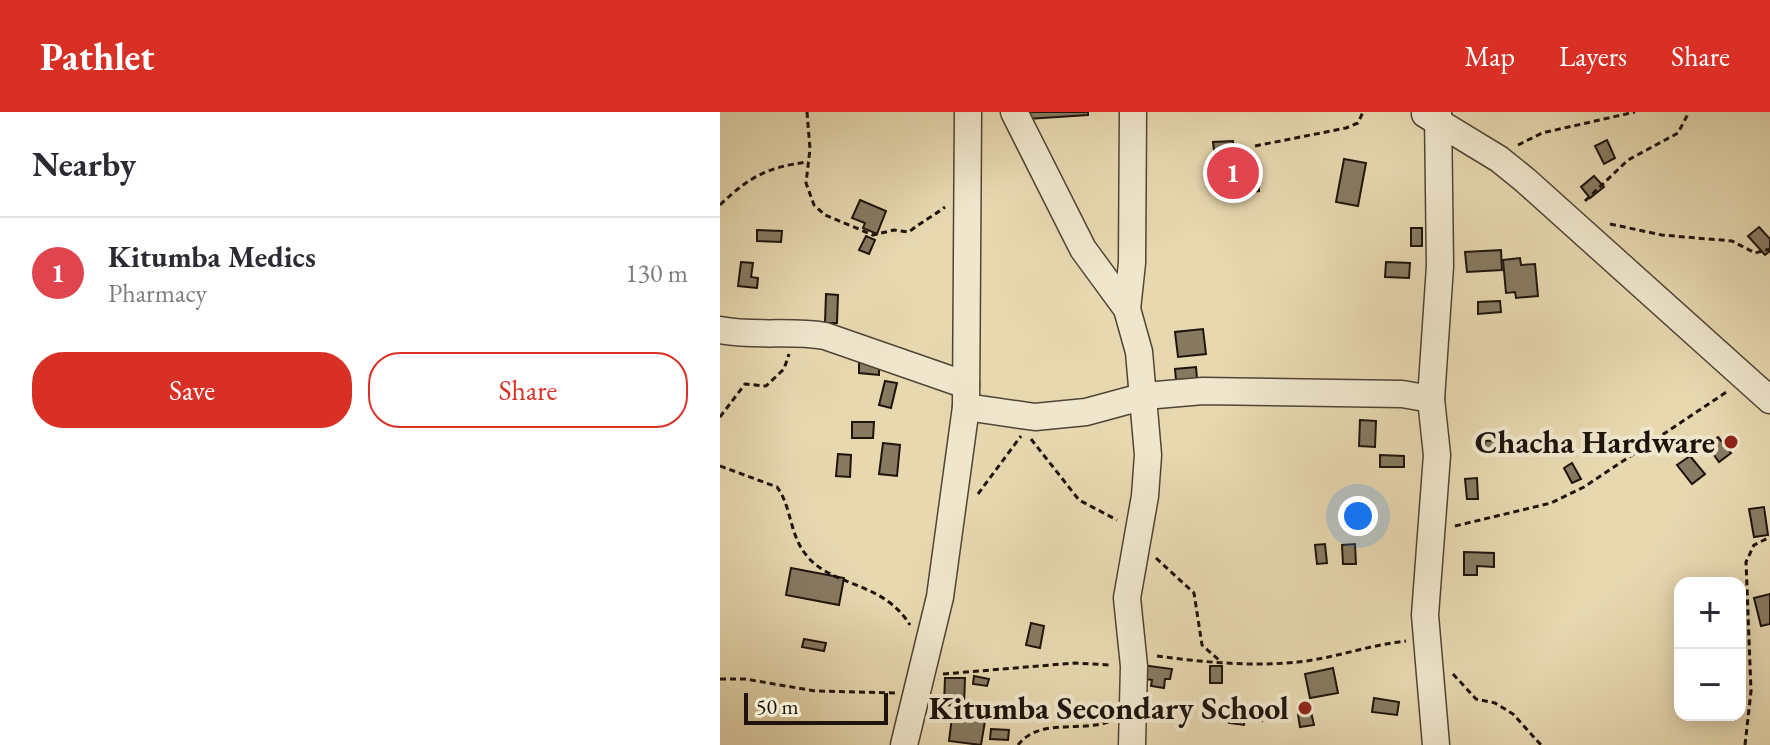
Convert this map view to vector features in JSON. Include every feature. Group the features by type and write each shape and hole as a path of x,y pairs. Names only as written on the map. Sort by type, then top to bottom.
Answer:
{"street":[{"path":"904,745 923,673 951,529 966,396 965,194 968,112"},
{"path":"1014,112 1083,249 1127,309 1139,352 1145,396 1147,476 1127,598 1134,659 1132,745"},
{"path":"1127,309 1132,263 1133,112"},
{"path":"1432,115 1499,159 1745,380 1768,397"},
{"path":"1432,115 1440,266 1432,391 1437,455 1425,639 1436,745"},
{"path":"720,330 767,336 804,332 825,336 966,396 1035,417 1057,416 1145,396 1203,391 1402,394 1432,391"}],"path":[{"path":"807,112 806,183 814,205 825,215 873,235 894,230 909,232 919,222 931,219 965,194"},
{"path":"1255,146 1346,128 1358,123 1363,112"},
{"path":"1499,159 1525,140 1542,133 1635,112"},
{"path":"1570,222 1628,160 1678,133 1689,112"},
{"path":"720,205 757,174 778,166 808,162"},
{"path":"1570,222 1732,241 1755,253 1770,249"},
{"path":"720,417 743,385 766,386 784,369 792,344 804,332"},
{"path":"1432,531 1505,517 1551,503 1584,487 1745,380"},
{"path":"977,495 1026,430 1049,466 1079,500 1120,521 1194,593 1202,645 1220,661"},
{"path":"720,466 777,487 791,533 808,558 889,600 902,612 923,673"},
{"path":"1745,745 1751,691 1746,562 1754,545 1770,537"},
{"path":"720,679 745,679 815,691 923,673 997,672 1134,659 1299,662 1369,645 1425,639"},
{"path":"1451,672 1469,694 1504,708 1541,745"},
{"path":"1018,745 1036,731 1106,723 1133,712"}],"building":[{"path":"1026,112 1088,112 1088,115 1027,119"},
{"path":"1607,140 1615,158 1604,164 1595,146"},
{"path":"1233,141 1236,176 1257,174 1259,191 1219,195 1213,142"},
{"path":"1344,159 1366,163 1358,206 1336,202"},
{"path":"1594,176 1604,187 1590,198 1581,187"},
{"path":"860,200 886,211 877,234 863,228 865,223 852,218"},
{"path":"1759,227 1770,239 1770,251 1765,255 1748,236"},
{"path":"1411,228 1422,228 1422,246 1411,246"},
{"path":"757,230 782,231 781,242 757,241"},
{"path":"866,236 875,240 869,254 859,250"},
{"path":"1501,250 1502,270 1467,272 1465,252"},
{"path":"1520,258 1521,265 1535,264 1538,296 1516,298 1515,292 1506,293 1503,260"},
{"path":"741,262 753,263 751,277 758,278 757,288 738,286"},
{"path":"1386,262 1410,263 1409,278 1385,277"},
{"path":"826,294 838,295 837,323 825,323"},
{"path":"1500,301 1501,312 1478,314 1478,302"},
{"path":"1203,329 1206,354 1178,357 1175,332"},
{"path":"859,362 879,363 879,375 859,373"},
{"path":"1196,367 1197,379 1176,380 1175,369"},
{"path":"885,381 897,383 891,408 879,405"},
{"path":"1360,420 1376,421 1375,447 1359,446"},
{"path":"852,422 874,422 873,438 852,438"},
{"path":"1718,437 1731,453 1719,462 1707,445"},
{"path":"1507,440 1507,452 1485,454 1485,441"},
{"path":"883,443 900,445 897,476 879,474"},
{"path":"838,454 851,455 850,477 836,476"},
{"path":"1380,455 1404,456 1404,467 1380,467"},
{"path":"1690,456 1705,474 1692,484 1677,465"},
{"path":"1572,463 1581,479 1572,483 1564,468"},
{"path":"1477,478 1478,499 1467,499 1465,479"},
{"path":"1764,507 1768,535 1754,537 1749,509"},
{"path":"1325,544 1327,563 1317,564 1315,545"},
{"path":"1355,544 1356,564 1343,564 1342,545"},
{"path":"1464,552 1494,553 1494,567 1477,566 1477,575 1464,575"},
{"path":"791,568 844,578 839,605 786,595"},
{"path":"1770,594 1770,624 1761,626 1754,598"},
{"path":"1031,623 1044,626 1040,648 1026,645"},
{"path":"804,639 826,643 824,651 802,647"},
{"path":"1142,665 1172,669 1170,679 1165,679 1164,688 1151,686 1152,680 1140,678"},
{"path":"1210,666 1222,666 1222,683 1210,683"},
{"path":"1333,668 1338,693 1310,698 1305,674"},
{"path":"974,676 989,679 987,686 973,684"},
{"path":"945,678 965,678 964,706 944,705"},
{"path":"1374,698 1399,702 1397,715 1372,712"},
{"path":"1249,708 1264,712 1262,721 1247,718"},
{"path":"1311,712 1314,725 1300,727 1298,714"},
{"path":"1230,715 1245,718 1244,725 1229,723"},
{"path":"952,717 985,721 981,745 949,741"},
{"path":"991,729 1009,730 1008,740 990,739"}],"place":[{"name":"Kitumba Medics","path":"1233,173"},
{"name":"Chacha Hardware","path":"1731,442"},
{"name":"Kitumba Secondary School","path":"1305,708"}]}
